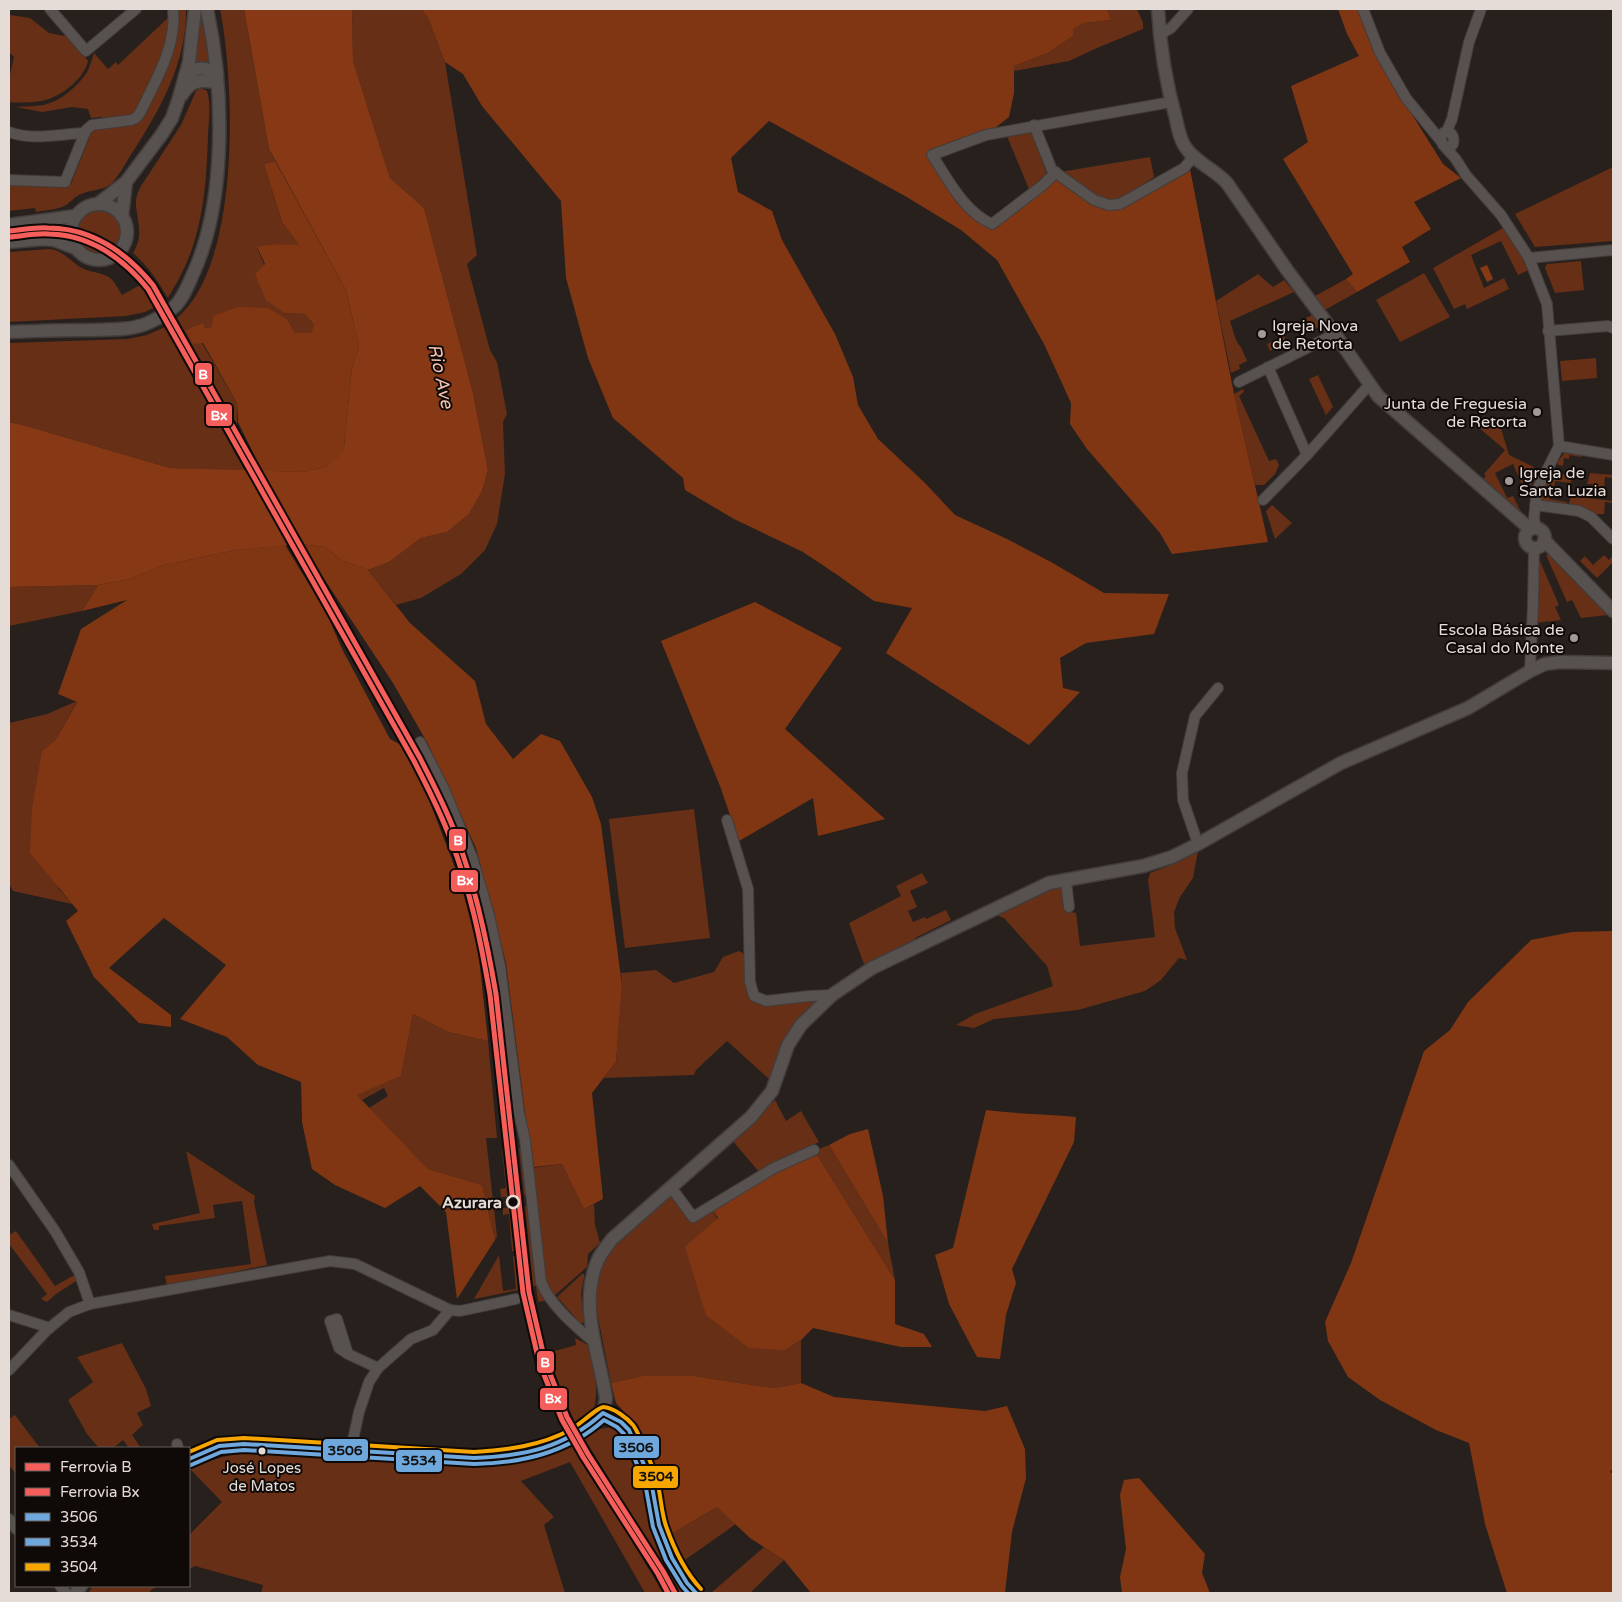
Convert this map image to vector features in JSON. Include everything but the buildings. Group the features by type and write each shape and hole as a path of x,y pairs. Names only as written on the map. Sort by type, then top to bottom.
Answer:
{"street":[{"path":"50,9 86,51 136,9"},
{"path":"9,180 65,182 85,133 92,125 136,118 168,54 174,20 173,9"},
{"path":"178,102 186,76 195,9"},
{"path":"9,332 133,328 158,318 175,306 186,290 198,265 206,241 213,206 218,162 219,106 217,78 207,9"},
{"path":"1158,9 1159,35 1171,102 1185,148 1227,183 1369,384 1388,406 1533,528 1542,530 1533,604 1530,670"},
{"path":"1159,35 1171,28 1188,9"},
{"path":"1363,9 1380,53 1406,98 1429,128 1447,139 1455,158 1466,176 1501,215 1530,258 1547,304 1559,446 1536,490 1533,528 1526,534 1525,540 1528,545 1539,544 1613,611"},
{"path":"1447,139 1469,42 1481,9"},
{"path":"186,76 196,68 204,68 217,78"},
{"path":"98,204 126,182 162,134 178,102 191,83 217,78"},
{"path":"1056,172 1043,185 992,224 964,202 932,155 986,135 1171,102"},
{"path":"1034,126 1052,170 1094,200 1109,205 1120,204 1184,168 1194,156"},
{"path":"9,132 21,136 37,137 85,133"},
{"path":"122,216 126,182"},
{"path":"89,205 108,205 116,209 122,216 126,224 127,234 125,243 116,254 108,259 90,259 82,255 75,248 70,230 75,216 81,210 89,205"},
{"path":"9,225 75,216"},
{"path":"9,242 54,240 75,248"},
{"path":"1530,258 1613,250"},
{"path":"1548,331 1608,326 1613,328"},
{"path":"1238,382 1335,334"},
{"path":"1268,367 1307,455"},
{"path":"1263,500 1307,455 1369,384"},
{"path":"1559,446 1613,455"},
{"path":"1535,505 1580,511 1591,516 1613,539"},
{"path":"190,1459 219,1446 244,1444 351,1449 474,1458 500,1457 531,1453 560,1442 593,1423 603,1413 606,1398 588,1307 589,1286 597,1260 612,1239 751,1117 772,1091 792,1038 801,1025 832,995 872,968 1049,882 1143,866 1172,857 1341,763 1468,708 1530,670 1545,664 1562,662 1613,663"},
{"path":"1198,844 1183,800 1182,773 1195,716 1218,688"},
{"path":"420,742 444,789 472,857 489,915 500,966 519,1112 525,1140 542,1282 545,1292 569,1319 595,1342"},
{"path":"727,820 748,890 750,982 754,996 766,1002 832,995"},
{"path":"1066,880 1069,907"},
{"path":"672,1187 693,1217 774,1168 814,1150"},
{"path":"9,1165 55,1232 79,1272 90,1304"},
{"path":"9,1370 50,1328 69,1312 90,1304 330,1261 355,1264 450,1310 460,1311 516,1299"},
{"path":"351,1449 369,1382 378,1368 411,1339 434,1330 450,1310"},
{"path":"9,1315 50,1328"},
{"path":"348,1354 378,1368"},
{"path":"603,1413 621,1422 629,1430 651,1481 660,1525 672,1558 687,1583 696,1593"}],"shaded area":[{"path":"178,9 186,9 185,29 177,67 162,103 121,172 113,182 106,187 85,192 59,208 36,212 35,208 9,211 9,184 71,184 92,131 97,127 143,115"},
{"path":"198,9 204,9 210,64 198,62 192,64"},
{"path":"220,9 244,9 269,149 275,161 264,164 282,222 300,246 273,244 257,248 285,313 305,314 314,325 311,334 295,333 288,320 205,328 202,343 237,403 237,427 177,318 198,292 213,257 223,216 228,171 230,125 229,81"},
{"path":"352,9 421,9 428,18 445,62 477,255 467,264 490,350 497,362 507,414 503,422 505,474 497,524 485,550 461,574 421,598 396,605 368,570 389,562 421,538 447,532 469,514 482,491 488,470 473,393 424,208 390,178 353,61"},
{"path":"421,9 1107,9 1111,20 1084,23 1073,29 1073,36 1048,53 1014,66 1014,93 1009,117 986,135 932,155 964,202 992,224 1056,172 1094,200 1122,202 1190,169 1234,394 1268,542 1172,554 1160,533 1087,449 1070,424 1071,403 1044,344 997,260 961,230 905,196 769,121 731,158 738,192 772,211 782,240 835,334 853,377 858,405 878,439 924,482 955,515 1051,562 1104,593 1169,594 1154,634 1086,643 1060,658 1063,688 1080,692 1029,745 886,653 912,608 874,601 803,552 734,519 685,490 683,478 613,418 588,358 566,278 561,201 482,106 463,74 445,62 428,18"},
{"path":"1107,9 1137,9 1143,23 1143,29 1069,61 1014,71 1014,66 1048,53 1073,36 1073,29 1084,23 1111,20"},
{"path":"1338,9 1358,9 1379,62 1443,164 1461,178 1414,202 1431,229 1402,247 1410,262 1357,292 1346,279 1353,274 1283,159 1308,142 1291,86 1359,56 1347,34"},
{"path":"10,15 30,18 49,33 70,37 88,61 86,67 73,84 49,99 9,102 9,79 14,57 9,52"},
{"path":"171,15 166,48 133,116 106,119 101,117 91,118 88,109 72,107 42,112 16,107 43,105 64,96 84,77 94,53 108,69 116,62 118,65"},
{"path":"199,89 207,91 209,107 207,166 201,216 192,249 182,273 168,298 152,274 133,253 139,236 136,198 141,186 181,125 196,91"},
{"path":"1030,130 1047,174 1029,189 1006,134"},
{"path":"1150,157 1154,177 1130,193 1116,199 1109,200 1095,195 1060,172"},
{"path":"275,161 346,290 359,346 352,368 344,447 338,459 325,467 302,472 262,471 238,422 237,403 203,343 193,344 186,330 203,323 205,328 212,327 213,316 238,307 268,308 288,320 295,333 311,333 314,325 305,314 285,313 266,300 255,274 265,264 257,247 273,244 299,245 282,222 264,164"},
{"path":"1613,167 1613,241 1535,247 1515,214"},
{"path":"97,210 104,211 114,217 121,227 121,238 118,245 89,232 77,229 84,217"},
{"path":"66,221 65,239 39,237 38,224"},
{"path":"31,225 32,238 9,240 9,227"},
{"path":"1503,228 1518,249 1529,270 1518,275 1501,241 1471,255 1484,288 1504,278 1509,289 1467,309 1465,304 1454,309 1433,268"},
{"path":"78,239 109,252 99,253 91,251 84,247"},
{"path":"49,249 63,254 84,269 107,276 114,282 122,295 140,285 134,274 147,289 157,306 145,312 126,316 9,322 9,252"},
{"path":"1581,261 1584,290 1555,293 1545,268 1547,264"},
{"path":"1424,273 1450,317 1400,342 1376,300"},
{"path":"1258,274 1273,287 1284,280 1294,292 1230,321 1236,339 1247,361 1239,365 1240,369 1231,373 1216,301"},
{"path":"1346,279 1357,292 1323,311 1315,296"},
{"path":"1312,315 1321,326 1312,330 1306,318"},
{"path":"165,327 245,471 170,468 9,422 9,343 128,339 147,335"},
{"path":"1284,336 1287,343 1270,351 1267,344"},
{"path":"1596,358 1597,378 1562,381 1560,361"},
{"path":"1318,375 1333,407 1326,415 1309,379"},
{"path":"1243,389 1244,392 1239,396 1269,461 1276,459 1279,465 1275,474 1264,485 1255,485 1234,394"},
{"path":"1498,418 1509,455 1534,467 1532,471 1537,474 1531,485 1522,485 1513,464 1495,473 1507,498 1513,496 1523,516 1482,480 1486,476 1484,474 1505,450 1478,427"},
{"path":"1565,452 1581,454 1581,457 1569,455 1569,459 1564,458 1563,466 1556,464"},
{"path":"1552,472 1572,476 1571,483 1555,481 1554,488 1545,486"},
{"path":"1590,473 1613,475 1613,478 1605,477 1604,490 1592,489 1592,484 1587,484"},
{"path":"1543,492 1550,493 1549,499 1567,502 1567,507 1541,503"},
{"path":"1571,496 1613,501 1613,503 1605,502 1604,514 1592,514 1568,507"},
{"path":"1272,505 1292,523 1275,539 1266,511"},
{"path":"301,544 325,547 341,560 368,570 410,623 475,681 486,724 513,759 541,734 560,741 592,797 601,824 622,986 616,1062 592,1093 603,1199 584,1209 562,1164 534,1167 506,963 476,848 428,744 393,683"},
{"path":"285,545 326,612 342,649 390,739 401,745 429,800 460,881 478,949 488,1041 448,1032 413,1014 401,1076 357,1095 428,1169 482,1185 495,1240 457,1299 446,1212 420,1186 385,1208 335,1185 312,1169 302,1122 301,1082 258,1065 227,1037 180,1019 226,965 164,918 109,968 171,1015 171,1027 139,1023 94,977 66,921 78,911 30,853 32,809 42,751 56,739 77,702 58,694 81,629 127,600 82,611 98,585 130,579 164,565 236,550"},
{"path":"1546,555 1550,555 1608,615 1581,618 1572,600 1567,602"},
{"path":"1604,555 1609,560 1613,555 1613,562 1597,578 1580,561 1585,556 1593,565"},
{"path":"1539,559 1559,605 1555,607 1561,620 1535,623"},
{"path":"98,585 82,611 9,626 9,587"},
{"path":"755,602 842,648 785,729 885,819 818,836 813,798 739,841 720,786 661,641"},
{"path":"77,701 56,739 42,751 58,888 72,904 13,891 9,883 9,723 47,714"},
{"path":"694,809 710,938 625,948 609,819"},
{"path":"1198,851 1193,878 1180,897 1174,912 1175,928 1187,960 1179,958 1161,980 1145,991 1078,1010 994,1019 974,1028 956,1025 975,1014 1053,986 1047,966 1004,918 993,914 1059,886 1062,890 1066,911 1076,913 1080,946 1155,937 1148,880 1150,873 1176,863"},
{"path":"922,873 928,883 910,891 917,907 908,911 913,922 925,917 926,919 946,910 951,920 915,938 916,941 865,967 849,923 901,896 896,886"},
{"path":"1613,931 1613,1468 1610,1472 1613,1474 1613,1593 1507,1593 1485,1524 1469,1443 1436,1430 1380,1400 1348,1377 1328,1341 1325,1322 1351,1263 1424,1051 1450,1030 1468,1002 1531,940 1572,932"},
{"path":"739,951 746,955 747,990 751,998 757,1003 776,1005 814,1001 814,1006 770,1080 727,1041 696,1070 694,1075 604,1078 616,1062 622,986 621,973 656,970 674,983 714,972 723,957"},
{"path":"413,1014 448,1032 488,1041 497,1138 486,1138 497,1236 495,1240 482,1185 428,1169 369,1108 388,1096 384,1088 362,1100 356,1095 401,1076"},
{"path":"775,1100 786,1121 801,1111 819,1142 773,1163 759,1172 732,1140"},
{"path":"986,1110 1076,1117 1074,1142 1012,1269 1016,1283 1006,1315 1000,1359 977,1357 949,1304 935,1255 953,1248"},
{"path":"868,1129 883,1196 888,1243 829,1145 850,1134"},
{"path":"829,1145 888,1243 895,1280 817,1155 819,1149"},
{"path":"519,1148 523,1148 548,1300 538,1302 536,1286 533,1286 525,1206 529,1206 528,1194 524,1195"},
{"path":"502,1150 504,1150 508,1197 501,1197 500,1189 506,1188"},
{"path":"186,1151 255,1196 254,1202 267,1265 167,1286 165,1276 251,1264 242,1201 213,1205 215,1218 159,1226 159,1230 154,1230 152,1224 200,1213"},
{"path":"811,1154 817,1155 895,1280 895,1324 924,1334 932,1347 901,1347 813,1328 801,1340 785,1350 749,1348 706,1315 685,1247 718,1218 712,1209 775,1170"},
{"path":"562,1164 584,1209 594,1204 595,1225 600,1243 588,1254 587,1267 552,1296 544,1280 532,1168"},
{"path":"672,1195 692,1221 712,1209 785,1350 801,1340 801,1383 773,1388 694,1376 642,1376 611,1383 596,1307 597,1289 602,1266 618,1241"},
{"path":"510,1207 514,1251 512,1251 509,1214 503,1215 503,1208"},
{"path":"16,1231 55,1286 76,1274 78,1280 47,1302 41,1299 47,1294 9,1244 9,1235"},
{"path":"499,1255 503,1291 516,1289 513,1256 515,1256 518,1290 474,1299"},
{"path":"584,1274 581,1294 584,1322 581,1324 557,1297"},
{"path":"575,1338 588,1345 596,1388 593,1414 576,1424 548,1353 576,1345"},
{"path":"122,1343 146,1389 151,1406 137,1413 143,1425 132,1435 140,1447 128,1447 123,1440 114,1447 98,1447 87,1434 68,1400 93,1382 77,1357"},
{"path":"642,1376 694,1376 773,1388 801,1383 834,1397 985,1411 1007,1406 1025,1449 1026,1478 1012,1532 1005,1593 811,1593 784,1560 750,1538 717,1507 671,1534 657,1474 635,1424 616,1403 611,1383"},
{"path":"15,1415 39,1447 15,1447 15,1473 9,1465 9,1419"},
{"path":"611,1427 618,1429 622,1433 644,1486 656,1539 669,1568 687,1593 679,1593 584,1438 600,1429"},
{"path":"573,1442 663,1593 645,1593 570,1462 521,1481 554,1517 544,1525 565,1593 261,1593 263,1585 195,1566 190,1568 190,1534 222,1502 190,1469 211,1461 248,1453 491,1465 513,1462 552,1451"},
{"path":"1139,1478 1205,1554 1202,1573 1210,1593 1122,1593 1120,1577 1126,1549 1120,1495 1124,1480"},
{"path":"717,1507 736,1524 682,1562 678,1556 671,1534"},
{"path":"764,1547 784,1560 750,1593 711,1593"},
{"path":"92,1587 156,1587 149,1593 88,1593"}],"water":[{"name":"Rio Ave","path":"244,9 352,9 353,61 390,178 424,208 473,393 488,470 482,491 469,514 447,532 421,538 389,562 368,570 341,560 325,547 301,544 236,550 164,565 130,579 98,585 9,587 9,422 170,468 302,472 325,467 337,459 344,447 352,368 359,346 346,290 269,149"},
{"path":"1487,265 1493,279 1487,282 1480,268"}],"rail line":[{"name":"B","path":"9,231 38,228 64,229 93,237 120,252 153,285 420,758 440,797 470,876 493,974 529,1292 545,1361 567,1417 675,1593"},
{"name":"Bx","path":"10,237 34,234 64,235 91,243 116,258 138,277 148,289 414,761 433,799 446,828 463,876 479,935 487,975 523,1293 539,1362 562,1420 668,1593"}],"transit line":[{"name":"3504","path":"190,1452 217,1440 244,1438 474,1452 499,1450 547,1440 573,1428 601,1408 608,1408 624,1416 633,1425 656,1476 664,1521 672,1543 685,1567 701,1589"},
{"name":"3506","path":"190,1459 219,1446 244,1444 474,1458 493,1457 543,1448 574,1435 603,1413 621,1422 629,1430 651,1481 659,1525 672,1558 687,1583 696,1593"},
{"name":"3534","path":"191,1465 221,1452 244,1450 474,1464 492,1463 526,1458 559,1448 575,1441 604,1420 617,1427 624,1434 645,1483 653,1527 666,1560 688,1593"}],"place":[{"name":"Igreja Nova de Retorta","path":"1262,334"},
{"name":"Junta de Freguesia de Retorta","path":"1537,412"},
{"name":"Igreja de Santa Luzia","path":"1509,481"},
{"name":"Escola Básica de Casal do Monte","path":"1574,638"},
{"name":"Azurara","path":"513,1202"},
{"name":"José Lopes de Matos","path":"262,1451"}]}
